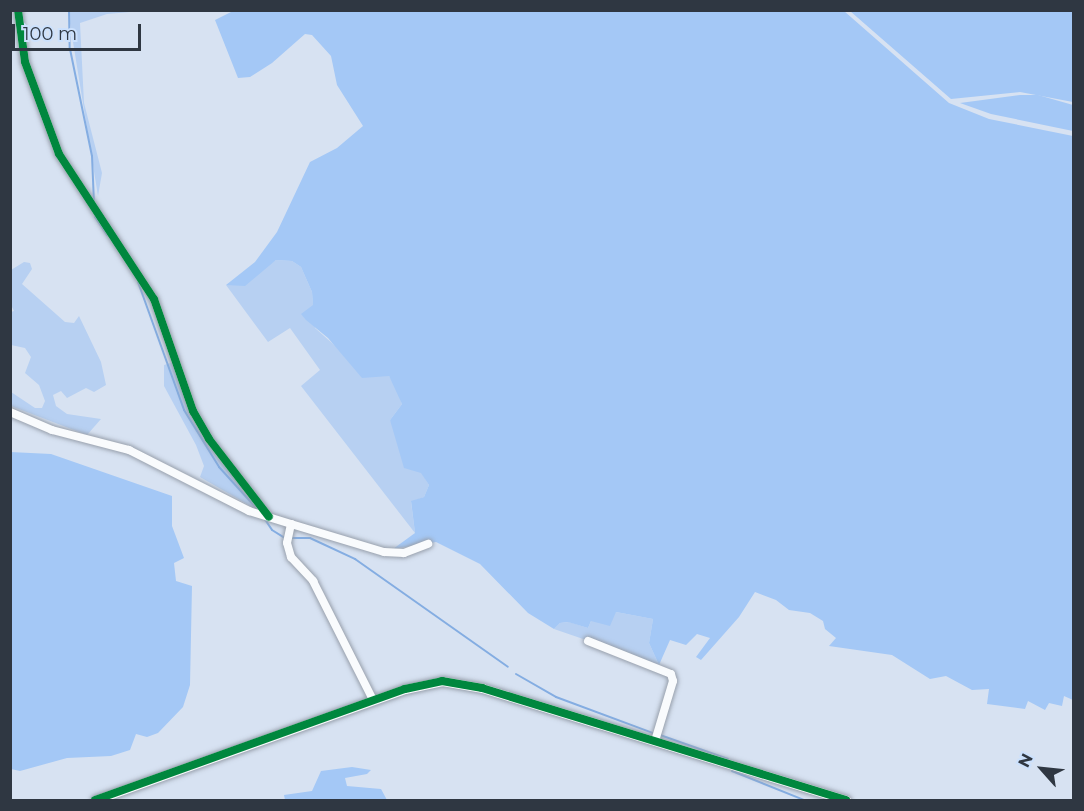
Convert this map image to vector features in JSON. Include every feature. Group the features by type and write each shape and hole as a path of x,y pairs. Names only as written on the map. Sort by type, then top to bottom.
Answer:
{"street":[{"path":"18,10 27,69 59,154 154,299 194,411 209,440 269,517"},
{"path":"10,412 52,430 129,450 269,517 291,524 384,552 404,553 428,544"},
{"path":"291,524 287,543 291,557 313,581 374,700"},
{"path":"588,640 671,674 673,681 655,741"},
{"path":"95,801 374,700 442,681 468,684 846,801"}],"shaded area":[{"path":"235,10 844,11 949,103 989,119 1073,136 1073,700 1064,696 1062,706 1049,703 1045,710 1028,701 1025,709 987,704 989,689 972,690 946,676 930,679 892,655 829,646 836,638 825,629 823,621 810,613 789,610 776,600 755,592 739,617 701,660 696,657 710,638 697,634 686,645 670,640 659,665 649,643 653,619 616,612 610,626 591,621 588,628 568,622 560,623 554,629 528,613 480,564 436,542 393,549 415,533 411,501 424,497 429,485 421,473 404,468 390,420 402,404 389,376 362,378 328,338 306,320 301,314 313,305 312,292 301,267 292,261 276,260 245,286 226,285 255,262 277,232 310,162 337,148 363,126 337,85 331,56 312,35 305,34 272,63 250,77 238,78 215,20"},
{"path":"68,11 142,11 107,14 80,23 84,103 102,173 98,196"},
{"path":"850,11 1073,11 1073,102 1020,92 951,99"},
{"path":"1020,95 1038,95 1073,105 1073,131 991,114 960,103"},
{"path":"276,260 292,261 301,267 312,292 315,328 368,375 389,376 398,391 402,404 390,420 429,485 424,497 411,502 415,533 301,386 320,370 290,328 268,342 226,285 237,284"},
{"path":"24,262 30,263 32,269 22,284 65,322 74,323 79,316 101,362 106,385 94,392 86,388 67,398 61,391 53,395 56,406 67,414 101,419 87,435 11,406 11,392 35,408 42,408 45,401 39,385 25,373 31,357 25,348 11,345 11,312 14,311 11,305 11,270"},
{"path":"174,362 193,416 217,458 260,507 259,511 200,477 204,466 196,445 164,386 164,365"},
{"path":"10,452 51,454 172,496 172,526 184,558 174,563 176,581 192,586 190,685 183,707 158,733 147,737 136,734 130,750 111,756 67,758 20,771 11,769"},
{"path":"616,612 653,619 649,643 659,665 554,629 560,623 569,622 588,628 591,621"},
{"path":"352,767 371,770 367,774 345,778 347,786 381,789 387,800 285,800 284,795 312,791 321,771"}],"waterway":[{"path":"69,10 70,49 92,156 94,203"},
{"path":"95,217 107,235"},
{"path":"138,282 184,410 219,467 259,511"},
{"path":"264,518 272,530 283,537"},
{"path":"290,538 310,538 355,559 508,667"},
{"path":"516,674 556,697 653,733"},
{"path":"660,735 728,759"},
{"path":"732,771 804,800"}],"cycle path":[{"path":"18,10 25,62 59,154 154,299 193,411 209,439 269,517"},
{"path":"95,800 405,689 442,681 482,688 846,800"}]}
